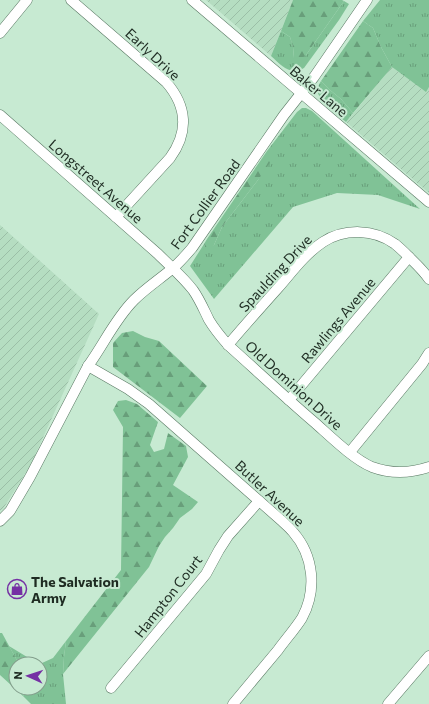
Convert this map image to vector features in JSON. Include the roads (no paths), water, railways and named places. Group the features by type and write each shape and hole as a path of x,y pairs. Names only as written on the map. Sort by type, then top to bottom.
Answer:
{"street":[{"path":"0,33 27,0"},
{"name":"Early Drive","path":"71,0 166,82 178,99 181,108 183,130 176,150 116,217"},
{"name":"Baker Lane","path":"192,0 429,202"},
{"name":"Fort Collier Road","path":"0,521 10,511 30,477 88,366 113,326 123,312 140,295 173,268 188,253 284,115 302,94 367,0"},
{"name":"Longstreet Avenue","path":"0,115 173,268"},
{"name":"Spaulding Drive","path":"228,346 314,248 324,241 343,233 363,232 386,238 409,257 429,279"},
{"name":"Rawlings Avenue","path":"289,400 409,257"},
{"name":"Old Dominion Drive","path":"173,268 193,291 216,332 228,346 362,462 372,467 395,472 406,472 429,467"},
{"path":"350,452 422,364 429,353"},
{"name":"Butler Avenue","path":"88,366 149,404 293,532 306,553 312,576 307,606 302,617 268,663 233,704"},
{"name":"Hampton Court","path":"111,688 206,574 228,536 259,501"},
{"path":"388,704 429,656"}],"place":[{"name":"The Salvation Army","path":"17,589"}]}
